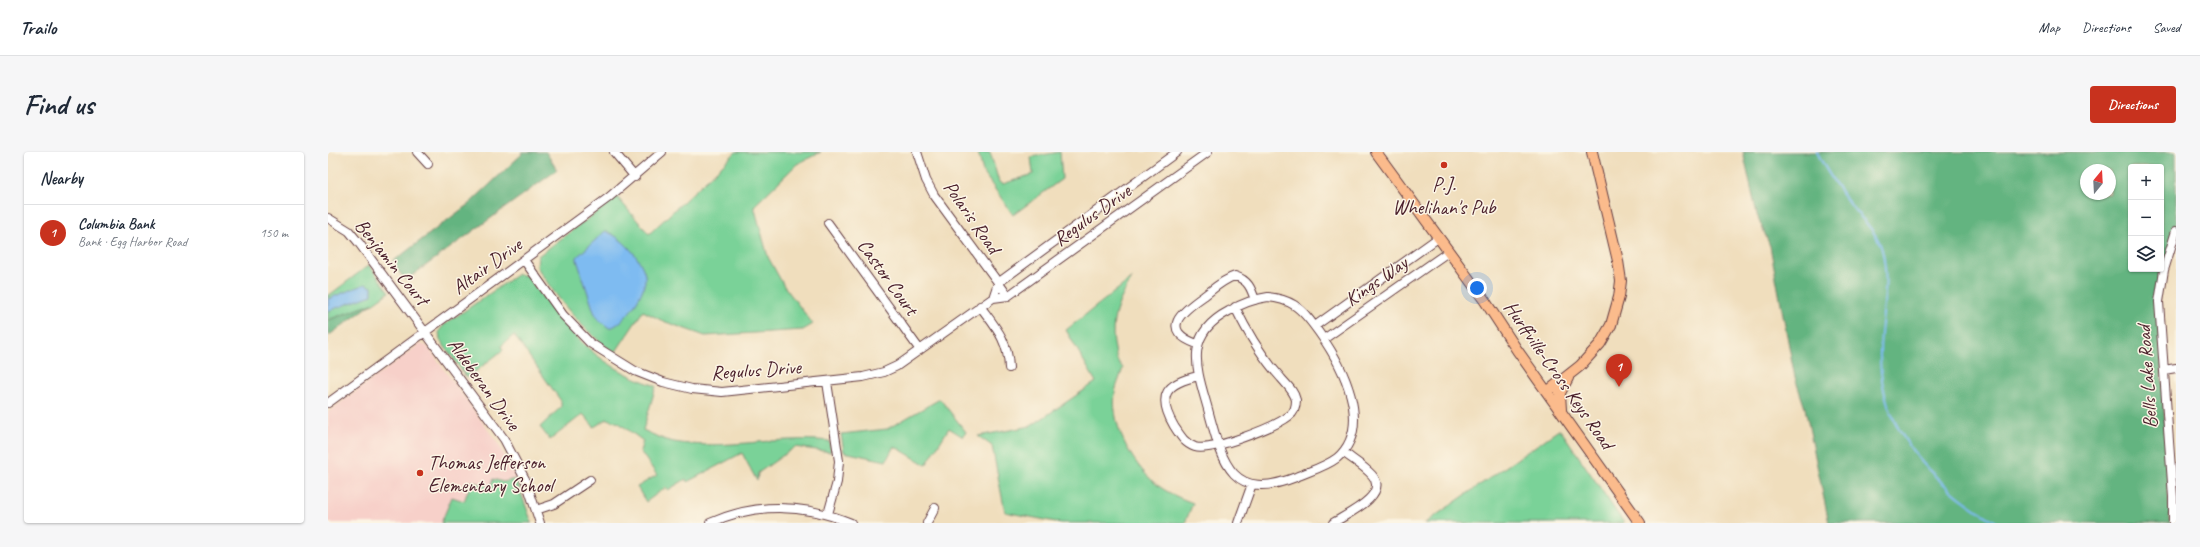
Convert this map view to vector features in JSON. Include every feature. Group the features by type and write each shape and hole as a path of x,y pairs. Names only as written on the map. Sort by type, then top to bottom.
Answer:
{"main road":[{"name":"Hurffville-Cross Keys Road","path":"1376,152 1485,301 1547,392 1640,523"},
{"path":"1562,412 1560,393 1566,380 1590,356 1606,334 1614,316 1620,290 1617,251 1592,152"},
{"path":"1547,392 1576,370"}],"street":[{"path":"417,152 428,164"},
{"path":"614,152 635,177"},
{"name":"Altair Drive","path":"328,403 635,177 662,152"},
{"name":"Polaris Road","path":"917,152 926,180 934,195 1008,296"},
{"name":"Regulus Drive","path":"998,283 1177,152"},
{"name":"Regulus Drive","path":"524,260 563,315 580,334 611,357 648,376 692,389 722,392 827,382 884,372 897,366 980,306 993,298 1008,296 1208,152"},
{"name":"Benjamin Court","path":"328,218 349,231 425,332"},
{"name":"Castor Court","path":"828,223 920,350"},
{"name":"Bells Lake Road","path":"2173,523 2174,508 2159,296 2164,270 2176,231"},
{"name":"Kings Way","path":"1315,326 1438,238"},
{"name":"Kings Way","path":"1324,339 1448,252"},
{"path":"1197,344 1183,339 1177,329 1177,320 1184,310 1225,281 1235,276 1245,280 1249,285 1255,300"},
{"path":"993,298 998,283"},
{"path":"1275,298 1291,303 1304,313 1315,326 1341,368 1351,397 1352,428 1343,452 1324,466 1281,483 1267,486 1252,484 1230,471 1217,445 1199,376 1196,358 1197,344 1212,322 1235,307 1255,300 1275,298"},
{"path":"980,306 1003,338 1008,352 1009,368"},
{"path":"1199,376 1186,379 1173,385 1167,394 1165,409 1182,438 1188,444 1198,448 1217,445 1240,438 1283,419 1292,413 1296,406 1292,391 1256,348 1235,307"},
{"name":"Aldeberan Drive","path":"425,332 504,440 521,469 540,523"},
{"path":"2164,370 2176,368"},
{"path":"827,382 839,461 837,482 828,514"},
{"path":"1333,523 1369,500 1377,490 1376,482 1372,474 1343,452"},
{"path":"536,510 554,504 590,480"},
{"path":"1238,523 1252,484"},
{"path":"710,523 740,512 773,506 798,508 828,514 851,523"},
{"path":"927,523 935,508"}],"shaded area":[{"path":"420,344 427,346 499,445 522,491 532,523 328,523 328,412"}],"green space":[{"path":"521,152 546,152 557,170 406,280 391,263 470,203 522,154"},
{"path":"736,152 821,152 797,164 754,206 768,257 784,286 813,324 803,330 705,336 663,321 643,311 615,353 592,335 562,303 537,267 538,256 617,197 649,234"},
{"path":"978,152 990,152 999,182 1003,184 1033,174 1031,157 1060,152 1062,179 1013,215 983,172"},
{"path":"1743,152 2176,152 2176,237 2158,295 2170,523 1829,523 1805,408 1795,378 1770,246 1757,215"},
{"path":"369,265 389,292 372,304 328,320 328,296"},
{"path":"518,274 527,276 568,328 597,355 614,367 633,377 656,386 643,430 670,441 693,444 713,445 790,440 829,441 831,452 795,447 758,473 757,481 742,453 687,482 686,479 668,490 666,487 646,502 637,487 657,475 640,451 643,441 619,423 607,419 594,427 583,414 550,440 540,427 561,407 561,401 514,335 501,346 503,350 467,378 440,340 439,331 444,325"},
{"path":"1132,278 1119,304 1114,320 1113,339 1118,361 1123,368 1116,388 1114,401 1115,414 1118,427 1130,453 1146,475 1164,490 1193,503 1185,523 1061,523 1005,512 992,446 978,436 1031,426 1096,382 1066,330"},
{"path":"372,304 328,336 328,320"},
{"path":"940,399 966,432 963,437 949,428 926,465 894,446 886,461 844,452 841,434 887,429"},
{"path":"1560,429 1624,523 1425,523"},
{"path":"493,479 503,482 516,479 532,523 441,523 452,497 464,501 472,481 490,487"}],"water":[{"path":"605,231 618,238 630,249 640,262 645,275 643,289 634,306 621,321 615,326 609,328 599,320 594,312 577,260 577,257"},
{"path":"365,284 372,287 372,295 328,311 328,299"}],"waterway":[{"path":"1817,152 1838,188 1874,233 1882,250 1885,276 1880,340 1882,381 1889,408 1900,431 1915,453 1932,473 1952,492 1998,523"}],"place":[{"name":"P.J. Whelihan's Pub","path":"1444,165"},
{"name":"Columbia Bank","path":"1619,387"},
{"name":"Thomas Jefferson Elementary School","path":"420,473"}]}
